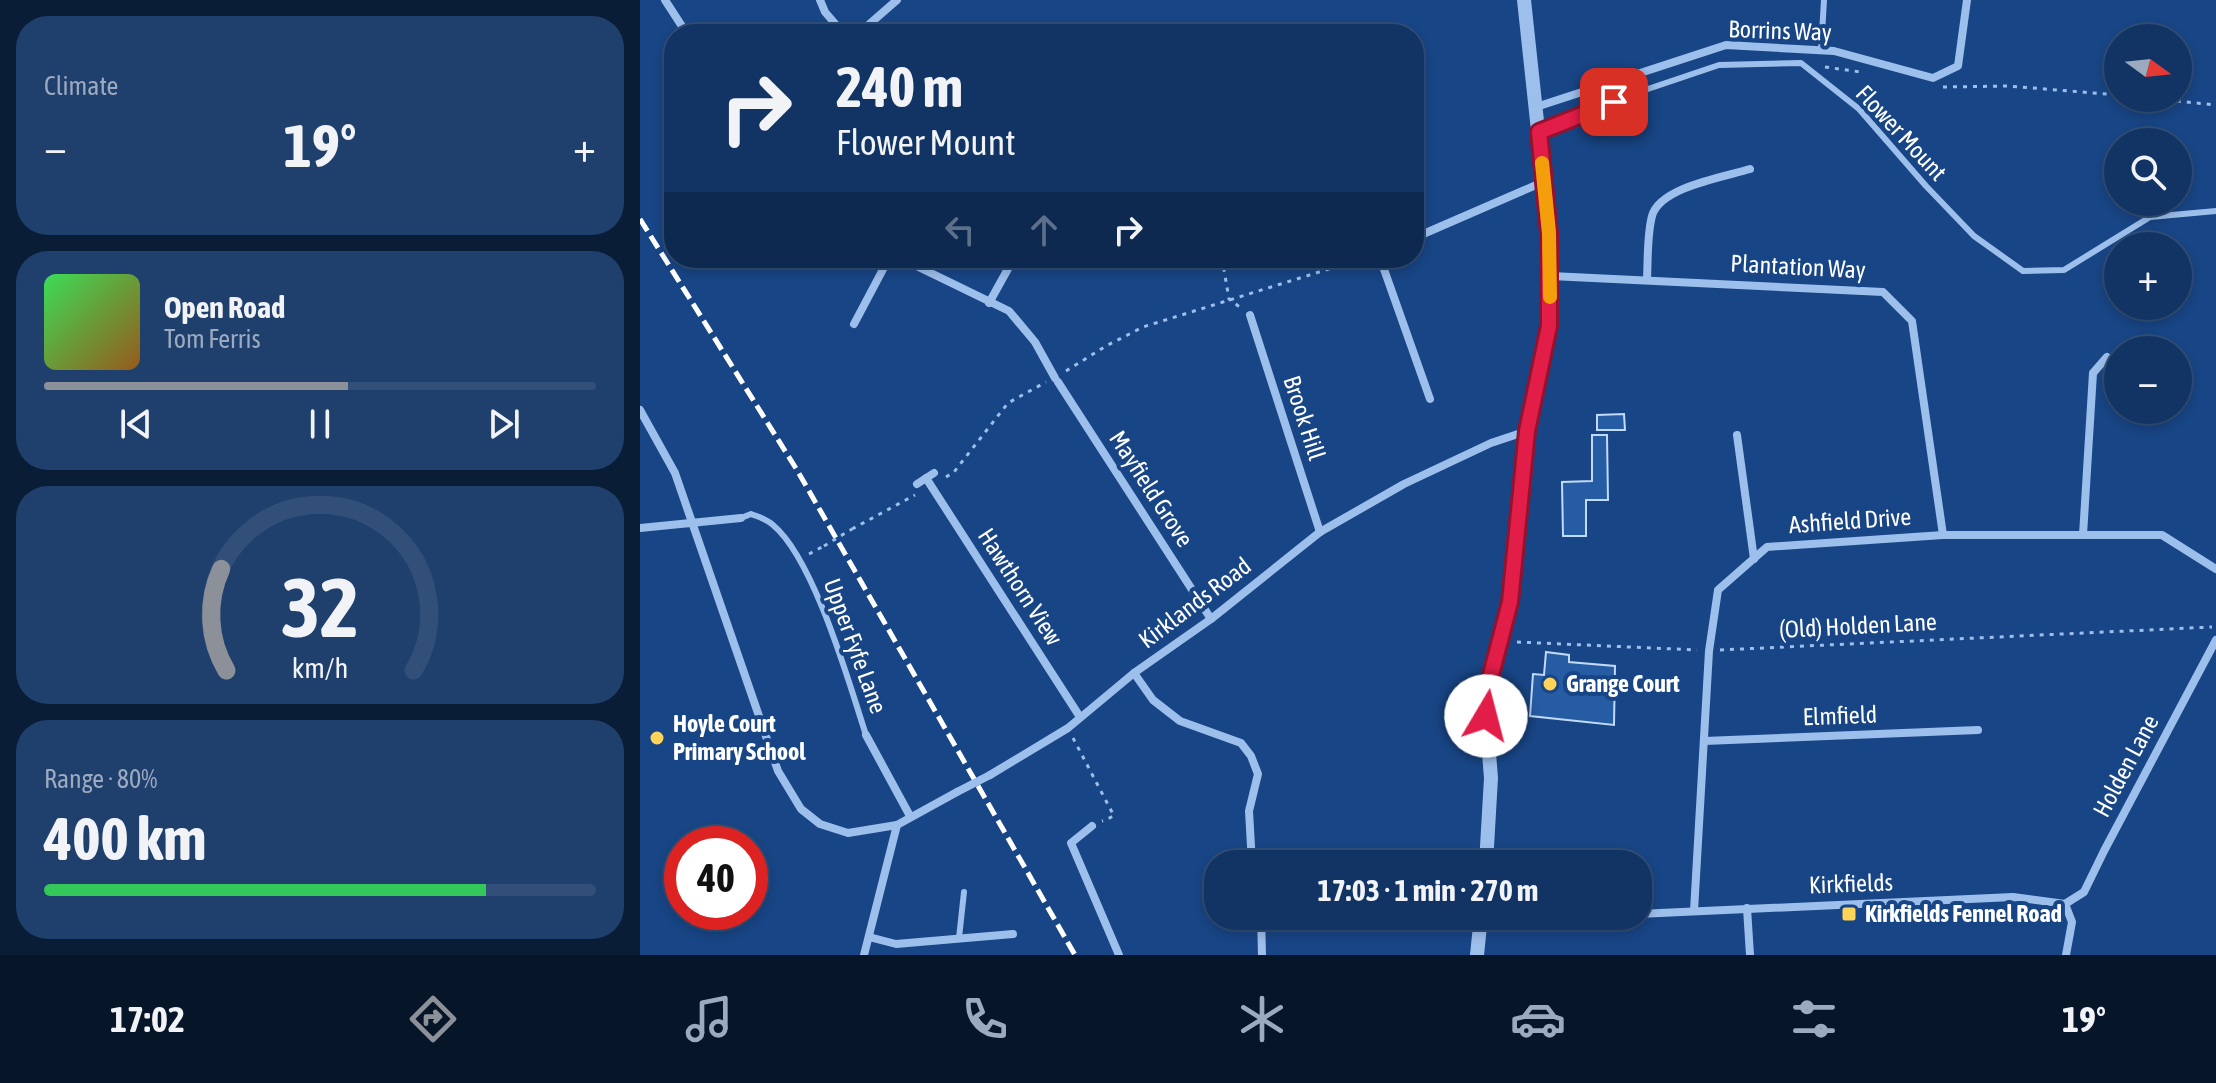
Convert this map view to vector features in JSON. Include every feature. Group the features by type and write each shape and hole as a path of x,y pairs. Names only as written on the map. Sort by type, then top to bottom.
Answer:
{"street":[{"path":"665,0 681,24"},
{"path":"820,0 835,24"},
{"path":"869,24 897,0"},
{"path":"1487,850 1491,778 1486,716 1491,675 1510,602 1527,431 1549,326 1551,276 1524,0"},
{"name":"Borrins Way","path":"1536,107 1726,45 1834,51 1933,78 1958,66 1967,0"},
{"path":"1647,279 1653,214 1663,199 1680,190 1750,169"},
{"path":"1424,234 1543,182"},
{"path":"854,324 884,268"},
{"name":"Mayfield Grove","path":"920,268 1009,311 1035,342 1056,380 1211,619"},
{"path":"989,303 1008,268"},
{"path":"1384,268 1430,399"},
{"name":"Plantation Way","path":"1551,276 1883,292 1912,321 1943,535"},
{"name":"Brook Hill","path":"1250,315 1320,532"},
{"path":"2083,535 2093,373 2104,360"},
{"path":"640,410 675,473 778,771 801,809 820,824 848,833 897,825 864,955"},
{"name":"Kirklands Road","path":"897,825 1068,728 1134,673 1211,619 1320,532 1404,484 1491,443 1527,431"},
{"path":"1737,435 1754,559"},
{"path":"917,484 931,479"},
{"name":"Hawthorn View","path":"931,479 1080,717"},
{"path":"640,528 741,518"},
{"name":"Ashfield Drive","path":"1694,911 1709,651 1718,590 1767,547 1943,535 2162,535 2216,569"},
{"name":"Holden Lane","path":"2065,904 2084,892 2216,640"},
{"path":"1134,673 1153,700 1180,721 1241,743 1251,756 1258,774 1249,811 1251,850"},
{"name":"Elmfield","path":"1704,741 1978,730"},
{"name":"Upper Fyfe Lane","path":"866,735 910,816"},
{"path":"1092,826 1071,843 1119,955"},
{"name":"Kirkfields","path":"1652,913 2013,897 2065,904"},
{"path":"2065,904 2072,922 2066,955"},
{"path":"1747,908 1750,955"},
{"path":"1261,930 1262,955"},
{"path":"1477,955 1480,930"},
{"path":"869,937 896,944 1013,934"}],"lane":[{"path":"1821,51 1824,0"},
{"name":"Flower Mount","path":"1539,132 1639,92 1719,65 1801,63 1859,109 1974,236 2023,271 2064,270 2150,217 2216,211"},
{"name":"Upper Fyfe Lane","path":"741,518 751,514 774,525 799,560 813,586 866,735"},
{"path":"959,938 964,892"}],"path":[{"path":"2024,87 2104,94"},
{"path":"2192,103 2216,105"},
{"path":"1224,268 1229,299"},
{"path":"799,560 931,479 954,472 1008,403 1056,380 1106,346 1143,327 1331,268"},
{"name":"(Old) Holden Lane","path":"1501,641 1709,651 2216,627"},
{"path":"1068,728 1114,816 1092,826"}],"building":[{"path":"1624,414 1625,430 1597,430 1597,415"},
{"path":"1592,435 1607,435 1608,500 1586,500 1586,536 1563,536 1562,482 1592,481"},
{"name":"Grange Court","path":"1546,652 1569,655 1569,662 1615,666 1614,725 1530,716 1533,674 1544,675"}],"railway":[{"path":"640,219 664,257"},
{"path":"671,268 797,470 1075,955"}],"slow traffic":[{"path":"1542,163 1549,233 1550,297"}],"place":[{"name":"Grange Court","path":"1550,684"},
{"name":"Hoyle Court Primary School","path":"657,738"},
{"name":"Kirkfields Fennel Road","path":"1849,914"}],"route":[{"path":"1486,716 1491,675 1510,602 1527,431 1549,326 1549,233 1539,132 1614,102"}]}
